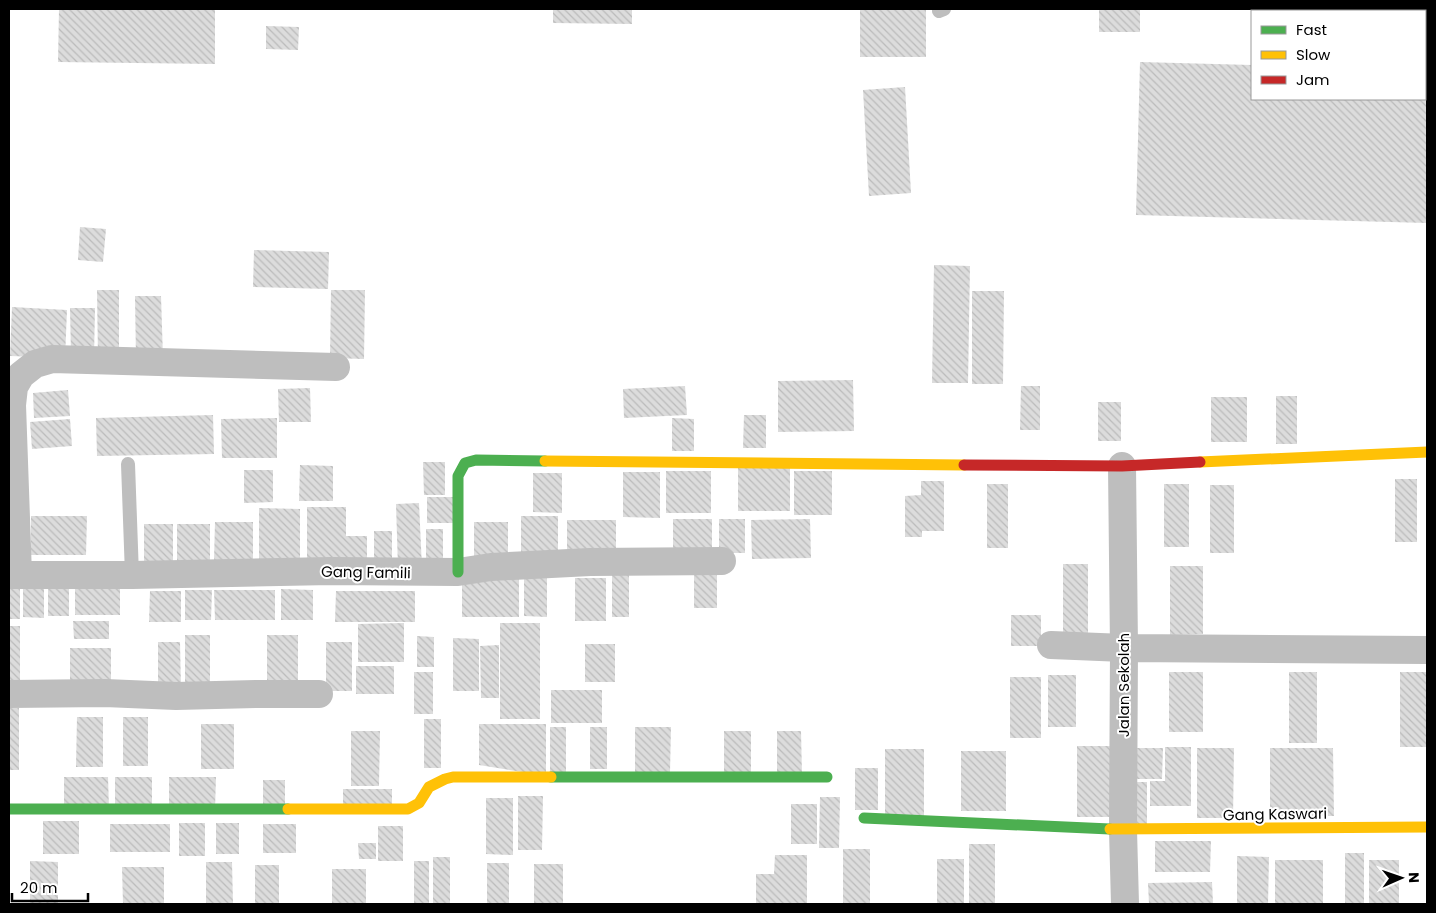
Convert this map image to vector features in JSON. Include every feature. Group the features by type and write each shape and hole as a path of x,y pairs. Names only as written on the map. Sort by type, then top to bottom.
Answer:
{"street":[{"path":"13,575 12,405 14,387 21,375 35,364 52,359 336,367"},
{"path":"458,572 458,476 465,464 476,460 1122,466 1427,452"},
{"name":"Jalan Sekolah","path":"1122,466 1125,904"},
{"name":"Gang Famili","path":"13,575 331,571 458,572 491,567 590,562 722,561"},
{"path":"1051,645 1124,648 1427,650"},
{"path":"9,694 106,693 176,696 319,694"},
{"path":"9,809 408,809 419,803 429,787 453,778 828,777"},
{"name":"Gang Kaswari","path":"864,818 1123,830 1427,827"}],"lane":[{"path":"128,464 132,575"}],"building":[{"path":"59,9 215,9 215,64 58,62"},
{"path":"553,9 632,9 632,24 553,23"},
{"path":"860,9 926,9 926,57 860,57"},
{"path":"1099,9 1140,9 1140,32 1099,32"},
{"path":"266,26 299,27 298,50 266,49"},
{"path":"1140,62 1251,65 1251,100 1426,100 1427,70 1427,223 1136,215"},
{"path":"905,87 911,193 869,196 863,90"},
{"path":"80,227 106,229 103,262 78,260"},
{"path":"254,250 329,252 328,289 253,287"},
{"path":"934,265 970,266 968,383 932,383"},
{"path":"97,290 119,290 119,358 98,359"},
{"path":"331,290 365,290 364,359 330,358"},
{"path":"972,291 1004,291 1003,384 972,384"},
{"path":"135,296 161,296 163,358 136,359"},
{"path":"12,307 67,310 65,358 10,356"},
{"path":"70,308 95,308 94,357 71,356"},
{"path":"853,380 854,431 778,432 778,381"},
{"path":"685,386 687,415 624,418 623,389"},
{"path":"1021,386 1040,386 1040,430 1020,430"},
{"path":"310,388 311,422 279,422 278,389"},
{"path":"68,390 70,416 34,418 33,393"},
{"path":"1276,396 1297,396 1297,444 1276,444"},
{"path":"1211,397 1247,397 1247,442 1211,442"},
{"path":"1098,402 1121,402 1121,441 1098,441"},
{"path":"213,415 214,454 97,456 96,418"},
{"path":"744,415 766,415 766,448 743,448"},
{"path":"277,418 277,458 222,458 221,419"},
{"path":"672,418 694,419 694,451 672,451"},
{"path":"70,419 72,446 32,449 30,422"},
{"path":"423,462 445,462 445,495 424,495"},
{"path":"300,465 333,466 333,501 299,501"},
{"path":"738,467 790,468 790,511 738,511"},
{"path":"244,470 273,470 273,502 244,503"},
{"path":"666,471 711,471 711,513 666,513"},
{"path":"794,471 832,471 832,515 794,515"},
{"path":"623,472 660,472 660,518 623,517"},
{"path":"533,473 562,473 562,513 533,512"},
{"path":"1395,479 1417,479 1417,542 1395,542"},
{"path":"921,481 944,481 944,531 922,531 922,537 905,537 905,496 921,495"},
{"path":"987,484 1008,484 1008,548 987,548"},
{"path":"1164,484 1189,484 1189,547 1164,547"},
{"path":"1210,485 1234,485 1234,553 1210,553"},
{"path":"427,497 454,497 453,523 427,523"},
{"path":"419,503 422,568 398,568 396,504"},
{"path":"307,507 346,507 346,536 367,536 367,564 307,564"},
{"path":"259,508 300,509 300,562 259,562"},
{"path":"31,516 87,516 86,555 31,555"},
{"path":"521,516 558,516 558,557 521,557"},
{"path":"673,519 712,519 712,551 673,552"},
{"path":"719,519 745,519 745,553 719,553"},
{"path":"810,519 811,558 752,559 751,520"},
{"path":"567,520 616,520 616,556 567,557"},
{"path":"215,522 253,522 253,561 214,560"},
{"path":"474,522 508,522 508,559 474,559"},
{"path":"144,524 173,524 173,562 144,562"},
{"path":"177,524 210,524 210,562 177,562"},
{"path":"426,529 443,529 443,563 426,563"},
{"path":"374,531 392,531 392,566 374,566"},
{"path":"1063,564 1088,564 1088,635 1063,635"},
{"path":"1170,566 1203,566 1203,634 1170,635"},
{"path":"612,571 629,572 629,617 612,617"},
{"path":"694,573 717,573 717,608 694,608"},
{"path":"462,578 519,578 519,617 462,617"},
{"path":"524,578 547,578 547,617 524,616"},
{"path":"575,578 606,578 606,621 575,621"},
{"path":"75,588 120,588 120,615 75,615"},
{"path":"9,589 20,589 20,619 9,619"},
{"path":"23,589 44,589 44,618 23,617"},
{"path":"48,589 69,589 69,616 48,616"},
{"path":"281,589 313,590 313,620 281,620"},
{"path":"185,590 212,590 211,620 185,620"},
{"path":"214,590 275,590 275,620 215,620"},
{"path":"150,591 181,591 181,622 149,622"},
{"path":"336,591 415,591 415,622 335,622"},
{"path":"1011,615 1041,615 1041,646 1011,646"},
{"path":"73,621 109,621 109,639 74,639"},
{"path":"404,623 404,662 358,662 358,624"},
{"path":"500,623 540,623 540,719 500,719"},
{"path":"9,626 20,626 20,688 9,688"},
{"path":"185,635 210,635 210,691 185,691"},
{"path":"267,635 298,635 298,688 267,687"},
{"path":"417,636 434,637 434,667 417,667"},
{"path":"453,638 479,639 479,691 453,691"},
{"path":"158,642 180,642 181,689 158,689"},
{"path":"326,642 352,642 352,691 326,691"},
{"path":"585,644 615,644 615,682 585,682"},
{"path":"499,645 499,698 481,698 480,646"},
{"path":"70,648 111,648 111,683 70,683"},
{"path":"356,666 394,666 394,694 356,694"},
{"path":"414,672 433,672 433,714 414,714"},
{"path":"1169,672 1203,672 1203,732 1169,732"},
{"path":"1289,672 1317,672 1317,743 1289,743"},
{"path":"1400,672 1427,672 1427,747 1400,747"},
{"path":"1048,675 1076,675 1076,727 1048,727"},
{"path":"1010,677 1041,677 1041,738 1010,738"},
{"path":"551,690 602,690 602,723 551,723"},
{"path":"9,708 19,708 19,770 9,770"},
{"path":"77,717 103,717 103,767 76,767"},
{"path":"123,717 148,717 148,766 123,766"},
{"path":"424,719 441,719 441,768 424,768"},
{"path":"201,724 234,724 234,769 201,769"},
{"path":"479,724 546,724 546,776 479,765"},
{"path":"550,727 566,727 566,772 550,772"},
{"path":"590,727 607,727 607,769 590,769"},
{"path":"635,727 671,727 670,773 635,773"},
{"path":"351,731 380,731 379,786 351,786"},
{"path":"724,731 751,731 751,773 724,773"},
{"path":"777,731 801,731 802,775 777,774"},
{"path":"1077,746 1114,746 1114,817 1077,817"},
{"path":"1165,747 1191,747 1191,806 1150,806 1150,781 1165,781"},
{"path":"1126,748 1163,748 1162,779 1126,779"},
{"path":"1197,748 1234,748 1233,818 1197,818"},
{"path":"1270,748 1333,748 1334,816 1270,816"},
{"path":"885,749 924,749 924,816 885,816"},
{"path":"961,751 1006,751 1006,811 961,811"},
{"path":"855,768 878,768 878,810 855,810"},
{"path":"64,777 108,777 109,809 64,808"},
{"path":"115,777 152,777 152,805 115,805"},
{"path":"169,777 216,777 215,809 169,809"},
{"path":"263,780 285,780 285,804 263,804"},
{"path":"1125,782 1147,782 1147,828 1125,828"},
{"path":"343,789 392,789 392,807 343,807"},
{"path":"518,796 543,796 542,850 518,850"},
{"path":"820,797 840,797 839,848 819,848"},
{"path":"486,798 513,798 513,855 486,854"},
{"path":"791,804 817,804 817,844 791,844"},
{"path":"43,821 79,821 79,854 43,854"},
{"path":"179,823 205,823 205,856 179,856"},
{"path":"216,823 239,823 239,854 216,854"},
{"path":"110,824 170,824 170,852 110,852"},
{"path":"263,824 296,824 296,853 263,853"},
{"path":"378,826 403,826 403,861 378,861"},
{"path":"1155,841 1211,841 1210,872 1155,872"},
{"path":"358,843 376,843 376,859 359,859"},
{"path":"969,844 995,844 995,904 969,904"},
{"path":"843,849 870,849 870,904 843,904"},
{"path":"1345,853 1364,853 1364,904 1345,904"},
{"path":"775,855 807,855 807,904 756,904 756,874 774,874"},
{"path":"1237,856 1269,857 1268,904 1237,904"},
{"path":"433,857 450,857 450,904 433,904"},
{"path":"937,859 964,859 964,904 937,904"},
{"path":"1275,860 1323,860 1323,904 1275,904"},
{"path":"1369,860 1399,860 1399,904 1369,904"},
{"path":"30,861 58,862 58,904 30,904"},
{"path":"414,861 429,861 429,904 414,904"},
{"path":"206,862 232,862 233,904 206,904"},
{"path":"487,863 509,863 509,904 487,904"},
{"path":"534,864 563,864 563,904 534,904"},
{"path":"255,865 279,865 279,904 255,904"},
{"path":"122,867 164,867 164,904 123,904"},
{"path":"332,869 366,869 366,904 332,904"},
{"path":"1212,882 1213,904 1149,904 1148,883"}],"traffic: fast":[{"path":"458,572 458,476 465,463 476,460 545,461"},
{"path":"551,777 827,777"},
{"path":"9,809 288,809"},
{"path":"864,818 1110,829"}],"traffic: slow":[{"path":"1200,462 1427,452"},
{"path":"545,461 964,465"},
{"path":"288,809 408,809 419,803 429,787 453,777 551,777"},
{"path":"1110,829 1427,827"}],"traffic: jam":[{"path":"964,465 1122,466 1200,462"}]}
